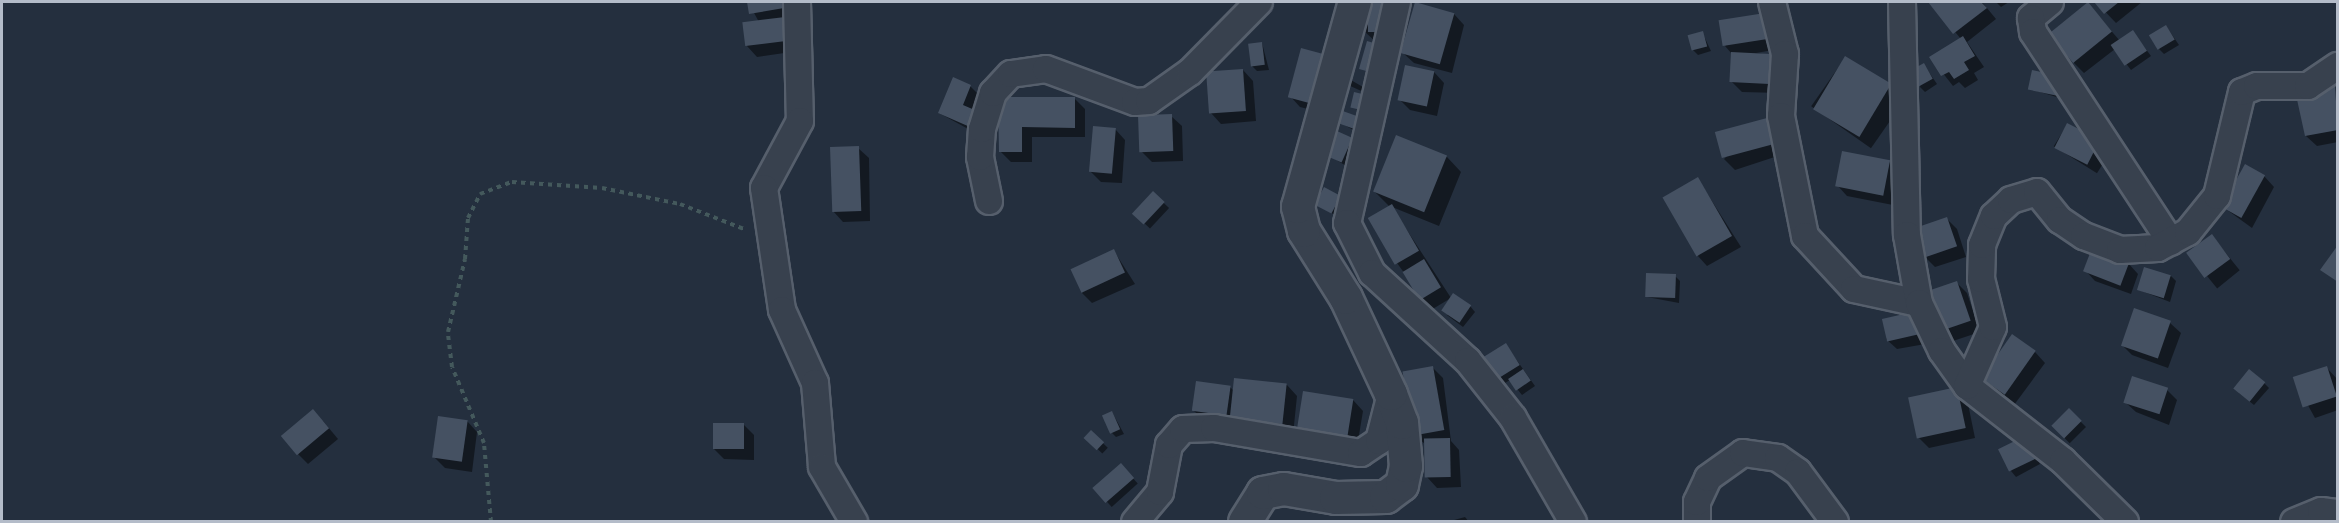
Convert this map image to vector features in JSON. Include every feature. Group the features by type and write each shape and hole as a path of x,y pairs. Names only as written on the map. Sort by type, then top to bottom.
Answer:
{"street":[{"path":"797,2 800,121 764,188 782,310 815,383 822,467 854,522"},
{"path":"989,201 980,157 982,129 993,93 1011,74 1046,69 1135,102 1149,101 1190,72 1258,2"},
{"path":"1245,522 1263,493 1284,489 1366,500 1386,497 1402,485 1406,466 1402,423 1391,394 1346,298 1304,231 1298,207 1355,2"},
{"path":"1397,2 1347,223 1372,273 1467,361 1513,418 1573,522"},
{"path":"1772,2 1785,54 1782,126 1805,237 1854,289 1919,303"},
{"path":"1902,2 1906,235 1919,303 1942,351 1967,386 2063,460 2125,522"},
{"path":"2050,2 2031,18 2032,32 2171,242"},
{"path":"1967,386 1993,327 1981,279 1982,245 1994,216 2011,200 2037,192 2072,230 2120,250 2142,251 2171,242 2204,218 2217,196 2242,93 2257,86 2308,86 2337,66"},
{"path":"1134,522 1160,492 1169,445 1183,429 1214,428 1362,453 1379,441 1391,394"},
{"path":"1697,522 1697,502 1708,478 1743,453 1778,458 1798,472 1834,522"},
{"path":"2294,522 2321,511 2337,513"}],"path":[{"path":"491,522 484,443 452,367 448,333 465,259 468,218 480,194 512,182 602,188 680,204 772,242"}],"building":[{"path":"747,2 783,2 784,8 749,14"},
{"path":"1368,2 1391,2 1391,32 1368,32"},
{"path":"1415,2 1454,13 1440,64 1400,53"},
{"path":"1928,2 1981,2 1987,8 1953,34"},
{"path":"2088,2 2112,32 2073,63 2049,33"},
{"path":"2094,2 2119,2 2104,14"},
{"path":"1765,13 1769,39 1723,46 1719,20"},
{"path":"785,17 788,41 745,46 742,22"},
{"path":"2166,25 2175,40 2158,50 2149,35"},
{"path":"2133,30 2147,51 2125,66 2111,45"},
{"path":"1703,31 1707,46 1692,51 1688,35"},
{"path":"1963,36 1975,56 1964,62 1969,70 1954,79 1949,72 1941,76 1929,57"},
{"path":"1367,41 1384,46 1376,74 1359,69"},
{"path":"1262,42 1265,65 1251,67 1248,44"},
{"path":"1301,48 1323,54 1310,103 1288,97"},
{"path":"1731,52 1771,54 1769,84 1729,82"},
{"path":"1845,56 1891,84 1859,137 1813,109"},
{"path":"1924,63 1933,79 1918,87 1909,71"},
{"path":"1405,65 1434,71 1427,106 1398,100"},
{"path":"1243,69 1246,111 1209,113 1206,72"},
{"path":"2032,70 2061,76 2057,96 2028,90"},
{"path":"953,77 971,85 963,105 977,111 970,127 938,113"},
{"path":"2335,86 2338,130 2305,136 2296,95"},
{"path":"1354,92 1367,95 1363,111 1350,108"},
{"path":"998,97 1075,97 1075,128 1022,127 1022,152 999,152"},
{"path":"1340,110 1359,117 1354,129 1336,122"},
{"path":"1172,114 1173,151 1139,152 1138,115"},
{"path":"1767,118 1774,144 1722,158 1715,132"},
{"path":"2067,123 2100,140 2087,165 2054,148"},
{"path":"1093,126 1116,128 1112,174 1089,172"},
{"path":"1337,131 1353,138 1342,163 1326,156"},
{"path":"1396,135 1447,156 1424,212 1373,192"},
{"path":"859,146 861,211 832,212 830,147"},
{"path":"1842,151 1890,160 1883,196 1835,186"},
{"path":"2245,164 2265,175 2241,218 2221,207"},
{"path":"1698,177 1732,236 1696,256 1662,198"},
{"path":"1324,187 1341,196 1331,214 1315,205"},
{"path":"1153,191 1165,202 1144,225 1132,214"},
{"path":"1392,204 1419,251 1395,265 1368,218"},
{"path":"1947,217 1957,246 1923,258 1913,229"},
{"path":"2212,234 2230,259 2204,278 2186,253"},
{"path":"2338,245 2338,282 2320,270"},
{"path":"2092,248 2129,262 2120,286 2083,271"},
{"path":"1114,249 1125,273 1081,293 1070,269"},
{"path":"1424,259 1441,287 1420,300 1403,272"},
{"path":"2144,267 2171,275 2164,298 2137,290"},
{"path":"1646,273 1676,274 1675,298 1645,297"},
{"path":"1957,281 1971,321 1941,331 1928,291"},
{"path":"1453,293 1471,305 1459,323 1441,310"},
{"path":"2134,308 2171,321 2158,359 2121,346"},
{"path":"1917,311 1922,333 1887,342 1882,319"},
{"path":"2012,334 2036,351 2005,395 1981,378"},
{"path":"1506,343 1520,365 1497,379 1483,357"},
{"path":"1433,366 1444,430 1414,435 1402,371"},
{"path":"2327,366 2337,396 2303,408 2293,377"},
{"path":"1523,369 1531,381 1516,391 1508,379"},
{"path":"2249,369 2265,382 2250,402 2233,388"},
{"path":"2132,376 2168,388 2159,414 2123,403"},
{"path":"1234,378 1287,384 1282,424 1230,419"},
{"path":"1196,381 1231,386 1226,416 1192,411"},
{"path":"1957,387 1966,428 1917,438 1908,397"},
{"path":"1303,391 1353,399 1347,437 1297,430"},
{"path":"2069,408 2082,421 2064,438 2051,426"},
{"path":"313,409 329,428 297,455 281,436"},
{"path":"1112,411 1120,429 1110,434 1102,415"},
{"path":"438,416 468,420 462,462 432,458"},
{"path":"713,423 744,423 744,449 713,449"},
{"path":"1091,430 1104,442 1097,450 1083,438"},
{"path":"2025,436 2036,458 2009,472 1998,449"},
{"path":"1424,438 1450,438 1451,477 1425,477"},
{"path":"1121,463 1134,478 1105,503 1092,488"}]}
